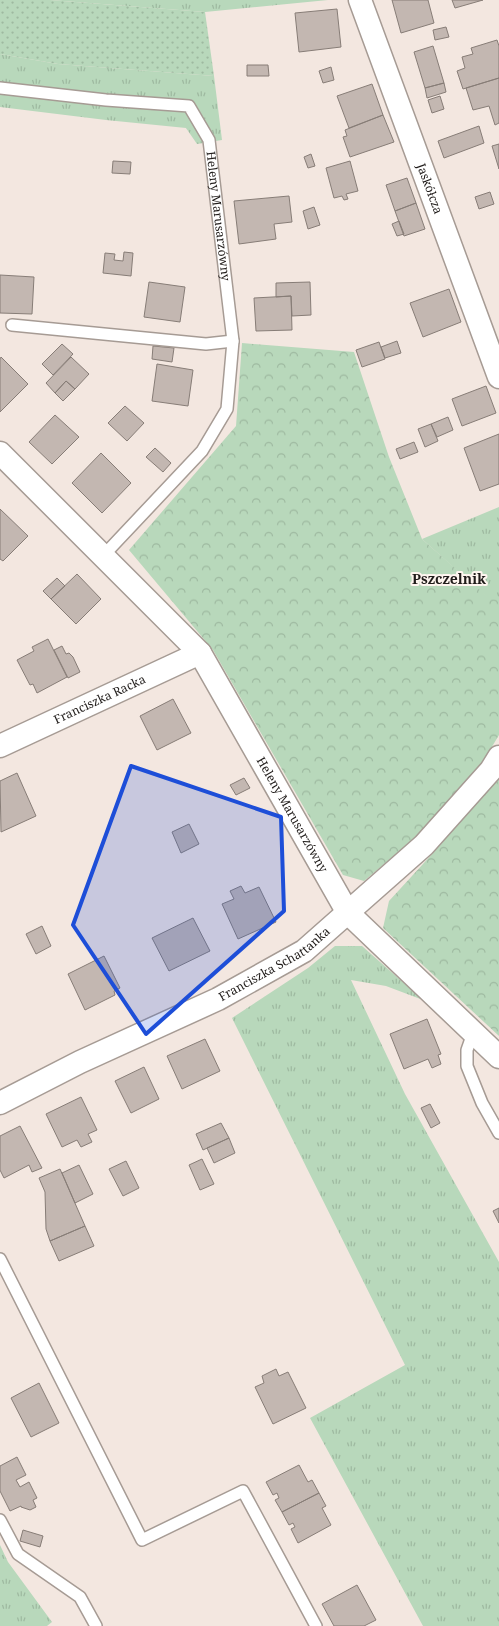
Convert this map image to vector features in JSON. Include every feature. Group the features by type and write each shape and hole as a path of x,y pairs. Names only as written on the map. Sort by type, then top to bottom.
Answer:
{"street":[{"name":"Jaskółcza","path":"360,0 499,377"},
{"name":"Heleny Marusarzówny","path":"0,453 200,654 348,913 499,1057"},
{"name":"Franciszka Racka","path":"0,746 200,654"},
{"name":"Franciszka Schattanka","path":"0,1103 87,1059 218,999 304,951 424,845 491,770 499,757"}],"lane":[{"name":"Heleny Marusarzówny","path":"0,88 106,100 189,106 209,140 233,341 227,409 202,451 103,556"},
{"path":"12,325 206,344 233,341"},
{"path":"473,1033 467,1050 467,1066 482,1104 499,1133"},
{"path":"0,1259 142,1540 243,1491 316,1626"},
{"path":"0,1520 18,1554 80,1597 96,1626"}],"highlighted area":[{"path":"131,766 281,817 284,911 146,1034 73,925"}],"green space":[{"path":"0,0 50,0 205,12 214,76 58,64 0,54"},
{"path":"50,0 328,0 205,12"},
{"path":"0,54 58,64 214,76 222,140 197,144 186,128 0,107"},
{"path":"242,343 354,352 389,457 422,539 490,599 499,600 499,735 481,765 415,838 364,881 343,875 213,650 129,550 236,426"},
{"path":"499,507 499,600 490,600 422,539"},
{"path":"499,777 499,1036 383,928 389,901"},
{"path":"335,946 362,946 423,1000 386,986 351,980 405,1094 499,1262 499,1626 423,1626 310,1418 405,1365 232,1018 308,968"},
{"path":"0,1545 8,1562 52,1622 47,1626 0,1626"}],"building":[{"path":"392,0 428,0 434,23 401,33"},
{"path":"452,0 483,0 455,8"},
{"path":"337,9 341,47 299,52 295,13"},
{"path":"446,27 449,37 435,40 433,30"},
{"path":"497,40 499,46 499,78 463,89 457,71 465,68 462,57 473,54 471,48"},
{"path":"433,46 444,83 425,88 414,52"},
{"path":"247,65 268,65 269,76 247,76"},
{"path":"331,67 334,80 323,83 319,71"},
{"path":"499,78 499,123 495,125 489,106 473,110 466,88"},
{"path":"444,83 446,92 427,98 425,88"},
{"path":"372,84 383,115 349,128 337,96"},
{"path":"440,96 444,109 432,113 428,100"},
{"path":"383,115 394,142 350,157 343,137 347,136 345,130"},
{"path":"479,126 484,143 444,158 438,141"},
{"path":"499,144 499,169 492,146"},
{"path":"311,154 315,166 308,168 304,157"},
{"path":"113,161 131,162 130,174 112,173"},
{"path":"350,161 358,191 346,194 348,199 344,200 342,196 334,198 326,168"},
{"path":"407,178 416,203 395,211 386,185"},
{"path":"490,192 494,204 479,209 475,197"},
{"path":"289,196 292,222 274,224 276,239 239,244 234,201"},
{"path":"416,203 425,229 404,236 395,211"},
{"path":"314,207 320,225 308,229 303,211"},
{"path":"399,221 404,234 397,236 392,224"},
{"path":"124,252 133,253 131,276 103,273 105,253 115,254 114,260 123,261"},
{"path":"0,275 34,277 32,314 0,313"},
{"path":"149,282 185,287 180,322 144,317"},
{"path":"310,282 311,315 292,316 291,296 276,297 276,283"},
{"path":"449,289 461,322 423,337 410,303"},
{"path":"291,296 292,330 256,331 254,298"},
{"path":"397,341 401,353 385,358 381,347"},
{"path":"379,342 385,359 362,367 356,350"},
{"path":"62,344 73,354 53,375 42,364"},
{"path":"153,346 174,348 172,362 152,359"},
{"path":"1,357 28,384 0,412 0,359"},
{"path":"71,357 89,374 75,389 66,381 55,393 46,383"},
{"path":"157,364 193,370 188,406 152,401"},
{"path":"66,381 75,389 63,401 55,393"},
{"path":"486,386 496,413 462,426 452,399"},
{"path":"125,406 144,423 127,441 108,423"},
{"path":"55,415 79,437 52,464 29,442"},
{"path":"448,417 453,430 437,437 431,424"},
{"path":"431,424 438,441 425,447 418,429"},
{"path":"499,434 499,484 480,491 464,448"},
{"path":"414,442 418,452 400,459 396,449"},
{"path":"155,448 171,463 163,472 146,457"},
{"path":"101,453 131,483 102,513 72,483"},
{"path":"0,509 28,536 3,561 0,559"},
{"path":"77,574 101,599 76,624 51,599"},
{"path":"57,578 65,586 51,599 43,591"},
{"path":"48,639 67,677 37,693 33,684 30,685 17,660 34,651 32,647"},
{"path":"62,646 66,654 69,653 73,657 80,672 68,678 54,650"},
{"path":"173,699 191,733 157,750 140,716"},
{"path":"17,773 36,816 1,832 0,781"},
{"path":"244,778 250,788 236,795 230,785"},
{"path":"189,824 199,844 181,853 172,832"},
{"path":"241,886 245,893 259,887 276,922 238,939 222,904 234,899 230,891"},
{"path":"193,918 210,951 169,971 152,938"},
{"path":"42,926 51,946 36,954 26,934"},
{"path":"104,956 120,988 114,991 115,995 85,1010 68,974"},
{"path":"427,1019 441,1054 438,1055 441,1064 432,1068 428,1059 404,1069 390,1034"},
{"path":"205,1039 220,1071 182,1089 167,1056"},
{"path":"144,1067 159,1099 131,1113 115,1081"},
{"path":"81,1097 97,1130 88,1134 92,1142 81,1147 77,1140 62,1147 46,1114"},
{"path":"430,1104 440,1123 431,1128 421,1108"},
{"path":"221,1123 229,1138 203,1150 196,1134"},
{"path":"20,1126 42,1168 32,1172 29,1165 4,1178 0,1170 0,1136"},
{"path":"229,1138 235,1153 214,1163 207,1148"},
{"path":"202,1159 214,1184 200,1190 189,1165"},
{"path":"126,1161 139,1188 123,1196 109,1169"},
{"path":"79,1165 93,1194 75,1203 62,1173"},
{"path":"60,1169 85,1226 50,1241 46,1229 45,1192 39,1178"},
{"path":"499,1208 499,1223 493,1211"},
{"path":"85,1226 94,1246 59,1261 50,1241"},
{"path":"276,1369 279,1376 288,1372 306,1408 273,1424 255,1387 264,1383 262,1376"},
{"path":"39,1383 59,1423 31,1437 11,1398"},
{"path":"17,1457 26,1475 16,1480 20,1487 29,1482 37,1498 33,1500 36,1507 30,1510 21,1506 10,1511 0,1491 0,1466"},
{"path":"299,1465 308,1482 312,1480 319,1493 282,1512 275,1500 279,1498 277,1493 273,1495 266,1482"},
{"path":"319,1493 326,1506 322,1508 331,1525 298,1543 291,1529 295,1527 293,1523 289,1525 282,1512"},
{"path":"23,1530 43,1536 40,1547 20,1541"},
{"path":"357,1585 376,1620 364,1626 334,1626 322,1604"}],"district":[{"name":"Pszczelnik","path":"449,579"}]}
